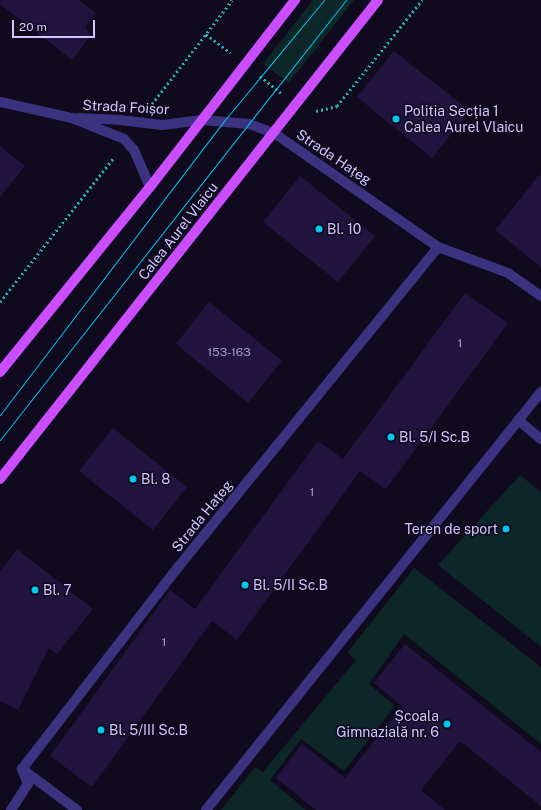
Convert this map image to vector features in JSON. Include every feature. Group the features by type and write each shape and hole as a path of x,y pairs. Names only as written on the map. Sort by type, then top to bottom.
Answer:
{"main road":[{"path":"0,372 150,187 295,0"},
{"name":"Calea Aurel Vlaicu","path":"0,479 378,0"}],"street":[{"name":"Strada Foișor","path":"0,102 72,118 124,139 130,145 150,187"},
{"name":"Strada Foișor","path":"72,118 100,118 162,126 202,120"},
{"name":"Strada Hațeg","path":"202,120 249,124 274,133 438,247 508,273 541,296"},
{"name":"Strada Hațeg","path":"22,769 179,566 438,247"},
{"path":"206,810 541,392"},
{"path":"518,420 541,439"},
{"path":"11,810 28,784 22,769"},
{"path":"22,769 77,810"}],"green space":[{"path":"313,0 354,0 289,83 263,64"},
{"name":"Teren de sport","path":"520,475 541,492 541,647 438,565"},
{"path":"414,568 541,667 541,744 404,634 369,684 395,706 344,771 301,739 270,780 306,810 221,810 255,767 263,772 356,660 347,653"}],"building":[{"path":"0,0 78,0 96,13 85,27 91,35 72,60 0,4"},
{"path":"394,51 470,111 432,158 357,97"},
{"path":"0,146 25,166 0,197"},
{"path":"541,173 541,267 495,230"},
{"name":"Bl. 10","path":"300,176 375,236 338,282 263,222"},
{"path":"465,293 508,323 386,489 360,471 237,640 212,621 92,787 50,756 170,590 195,609 318,441 343,459"},
{"path":"209,302 282,361 248,403 176,344"},
{"name":"Bl. 8","path":"113,428 187,487 153,530 79,471"},
{"name":"Bl. 7","path":"17,549 93,609 57,654 49,648 18,710 0,701 0,572"},
{"name":"Școala Gimnazială nr. 6","path":"405,644 541,752 541,806 460,741 421,790 445,810 316,810 276,778 302,744 345,778 402,706 374,683"}],"tram line":[{"path":"0,415 224,121 324,0"},
{"path":"0,440 346,0"}],"place":[{"name":"Politia Secția 1 Calea Aurel Vlaicu","path":"396,119"},
{"name":"Bl. 10","path":"319,229"},
{"name":"Bl. 5/I Sc.B","path":"391,437"},
{"name":"Bl. 8","path":"133,479"},
{"name":"Teren de sport","path":"506,529"},
{"name":"Bl. 5/II Sc.B","path":"245,585"},
{"name":"Bl. 7","path":"35,590"},
{"name":"Școala Gimnazială nr. 6","path":"447,724"},
{"name":"Bl. 5/III Sc.B","path":"101,730"}]}
